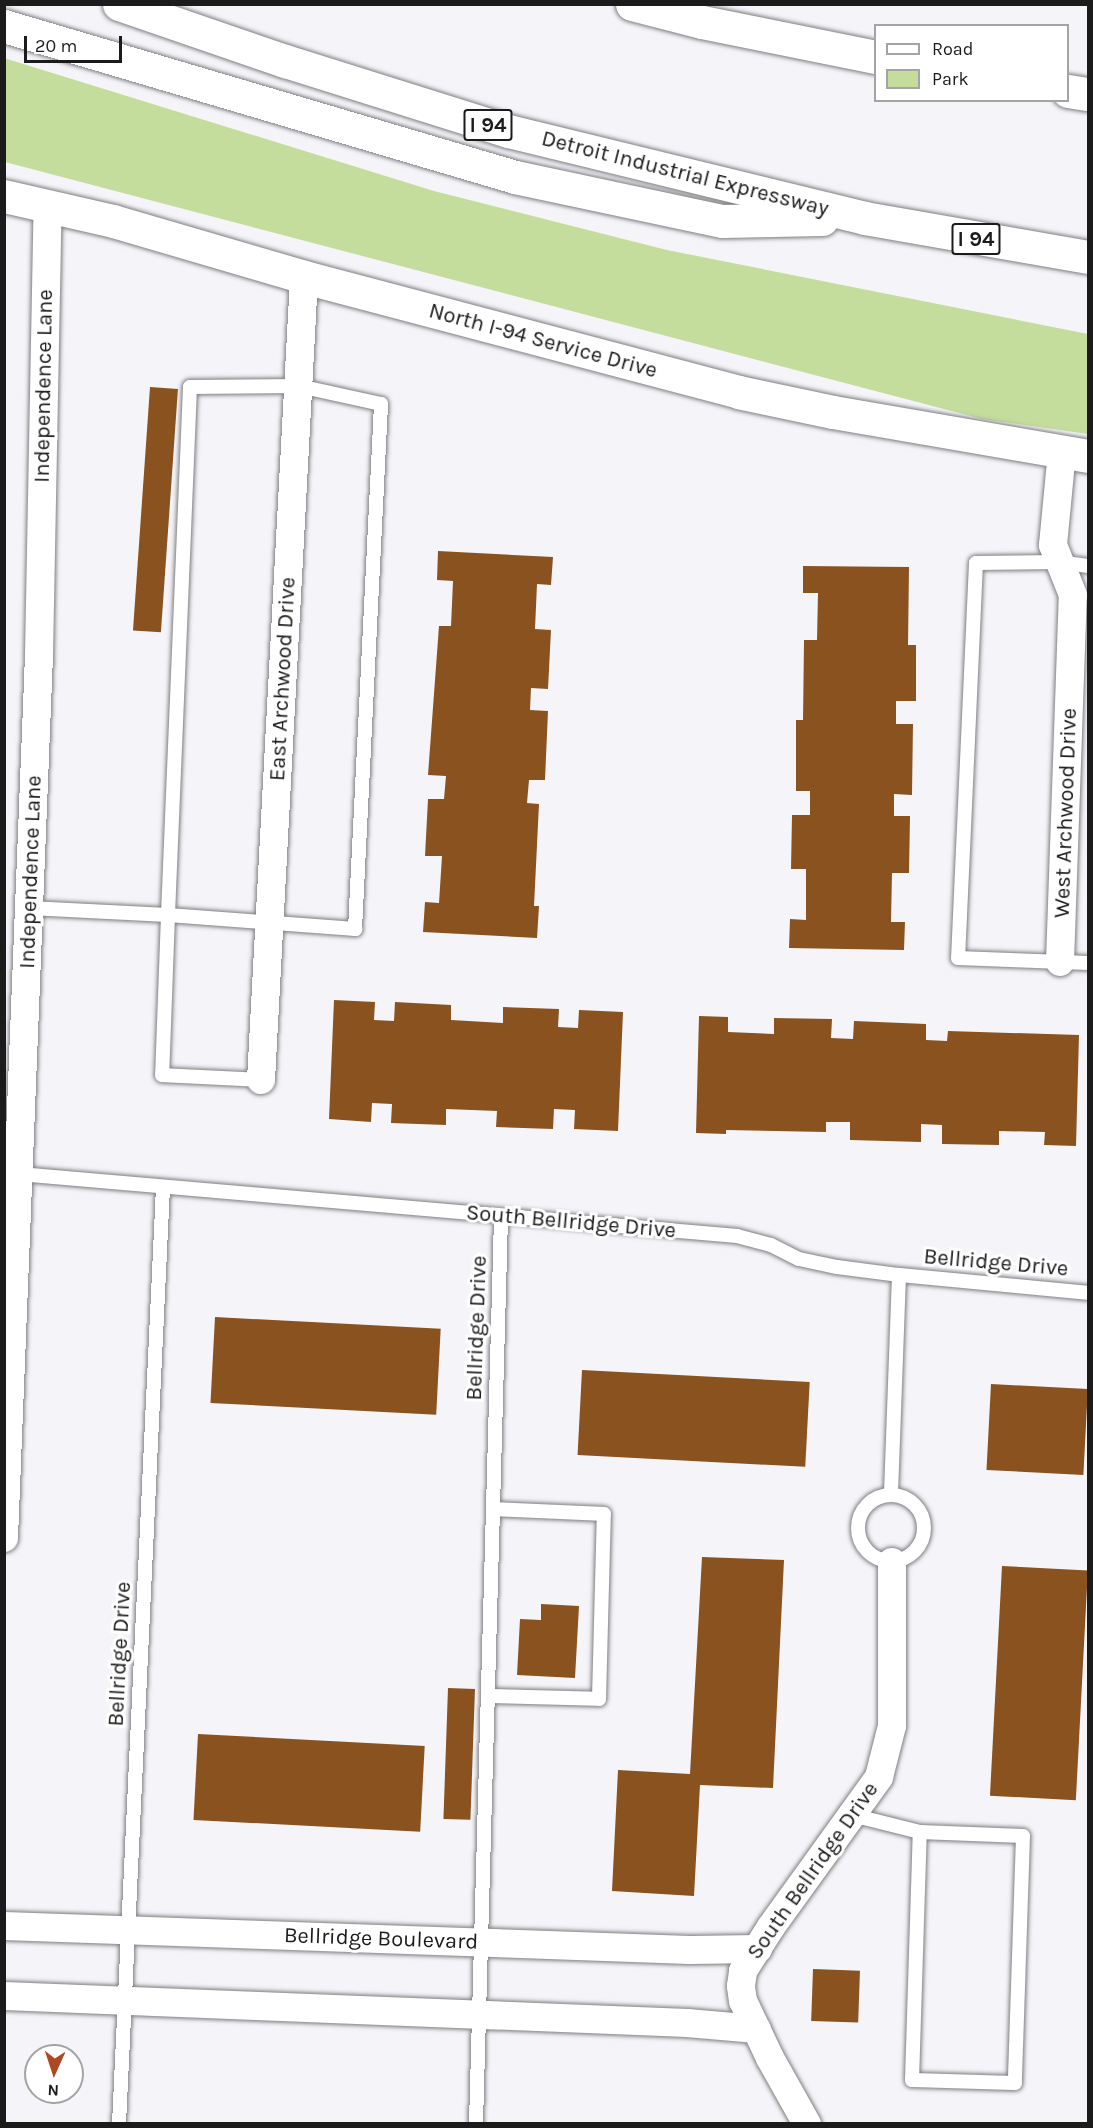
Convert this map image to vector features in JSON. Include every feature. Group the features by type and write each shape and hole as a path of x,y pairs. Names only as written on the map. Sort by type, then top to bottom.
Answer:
{"main road":[{"name":"Detroit Industrial Expressway","path":"119,4 285,61 508,131 865,218 1089,257"},
{"path":"632,4 702,22 874,57"},
{"path":"4,26 515,177 722,221 865,218"},
{"path":"1069,91 1089,94"},
{"name":"North I-94 Service Drive","path":"4,196 113,221 304,278 738,392 833,412 1075,454"}],"street":[{"name":"Independence Lane","path":"4,1538 39,655 48,205"},
{"name":"East Archwood Drive","path":"261,1080 304,278"},
{"name":"West Archwood Drive","path":"1060,962 1073,595 1053,545 1075,454"},
{"name":"South Bellridge Drive","path":"757,2029 744,2001 741,1986 743,1971 771,1927 879,1777 891,1726 894,1670 892,1562"},
{"name":"Bellridge Boulevard","path":"4,1926 690,1950 758,1949"},
{"path":"4,1996 687,2023 757,2029 770,2058 807,2124"}],"lane":[{"path":"29,908 168,915 269,924 355,928 381,404 298,386 189,387 168,915 162,1075 261,1080"},
{"path":"1089,566 1060,562 976,563 958,958 1089,963"},
{"name":"South Bellridge Drive","path":"19,1174 737,1236 771,1245 799,1259 837,1267 899,1275"},
{"name":"Bellridge Drive","path":"119,2124 163,1187"},
{"name":"Bellridge Drive","path":"476,2124 501,1217"},
{"path":"891,1495 899,1275"},
{"name":"Bellridge Drive","path":"899,1275 1089,1293"},
{"path":"891,1495 904,1497 915,1504 922,1515 925,1528 923,1541 916,1552 905,1560 892,1562 879,1559 868,1552 860,1542 858,1528 860,1515 867,1505 878,1497 891,1495"},
{"path":"488,1696 599,1700 604,1515 493,1509"},
{"path":"852,1815 920,1832 1023,1836 1015,2083 912,2080 920,1832"}],"green space":[{"path":"4,58 434,191 667,250 1088,334 1088,434 982,419 5,162"}],"building":[{"path":"150,387 178,389 161,632 133,630"},
{"path":"438,551 553,557 551,585 537,584 535,629 551,630 548,689 531,688 530,710 548,711 545,780 529,780 527,803 539,804 534,906 539,906 537,938 423,932 425,902 439,903 442,856 425,856 428,799 444,799 446,776 428,775 439,626 451,626 453,581 437,580"},
{"path":"803,566 909,567 908,645 916,645 916,701 896,701 896,724 913,724 912,795 894,794 894,816 910,816 909,873 892,873 891,922 905,922 904,950 789,948 790,919 806,920 806,869 791,869 792,815 810,815 810,791 796,791 796,720 803,720 804,640 817,640 818,593 803,593"},
{"path":"334,1000 375,1002 374,1020 394,1021 395,1002 451,1005 451,1020 503,1023 503,1007 559,1009 558,1027 578,1028 579,1010 623,1012 618,1131 574,1129 575,1110 554,1109 553,1129 496,1127 497,1111 446,1109 446,1125 391,1123 392,1104 372,1103 371,1122 329,1119"},
{"path":"699,1016 728,1017 728,1032 774,1034 774,1018 832,1019 831,1038 853,1039 854,1021 926,1024 926,1040 947,1041 948,1031 1079,1035 1076,1146 1044,1145 1045,1132 999,1131 999,1145 942,1144 942,1125 921,1124 921,1142 850,1140 850,1122 826,1122 826,1132 726,1130 726,1134 696,1133"},
{"path":"215,1317 441,1329 436,1415 210,1403"},
{"path":"582,1370 810,1382 805,1467 578,1455"},
{"path":"991,1384 1088,1389 1083,1475 986,1470"},
{"path":"702,1557 784,1560 773,1788 700,1785 694,1896 612,1891 618,1770 690,1774"},
{"path":"1002,1566 1088,1571 1076,1800 990,1796"},
{"path":"541,1604 579,1606 575,1678 517,1675 520,1619 541,1620"},
{"path":"448,1688 475,1689 470,1820 443,1819"},
{"path":"198,1734 425,1746 420,1832 193,1820"},
{"path":"813,1969 860,1971 858,2023 811,2021"}]}
